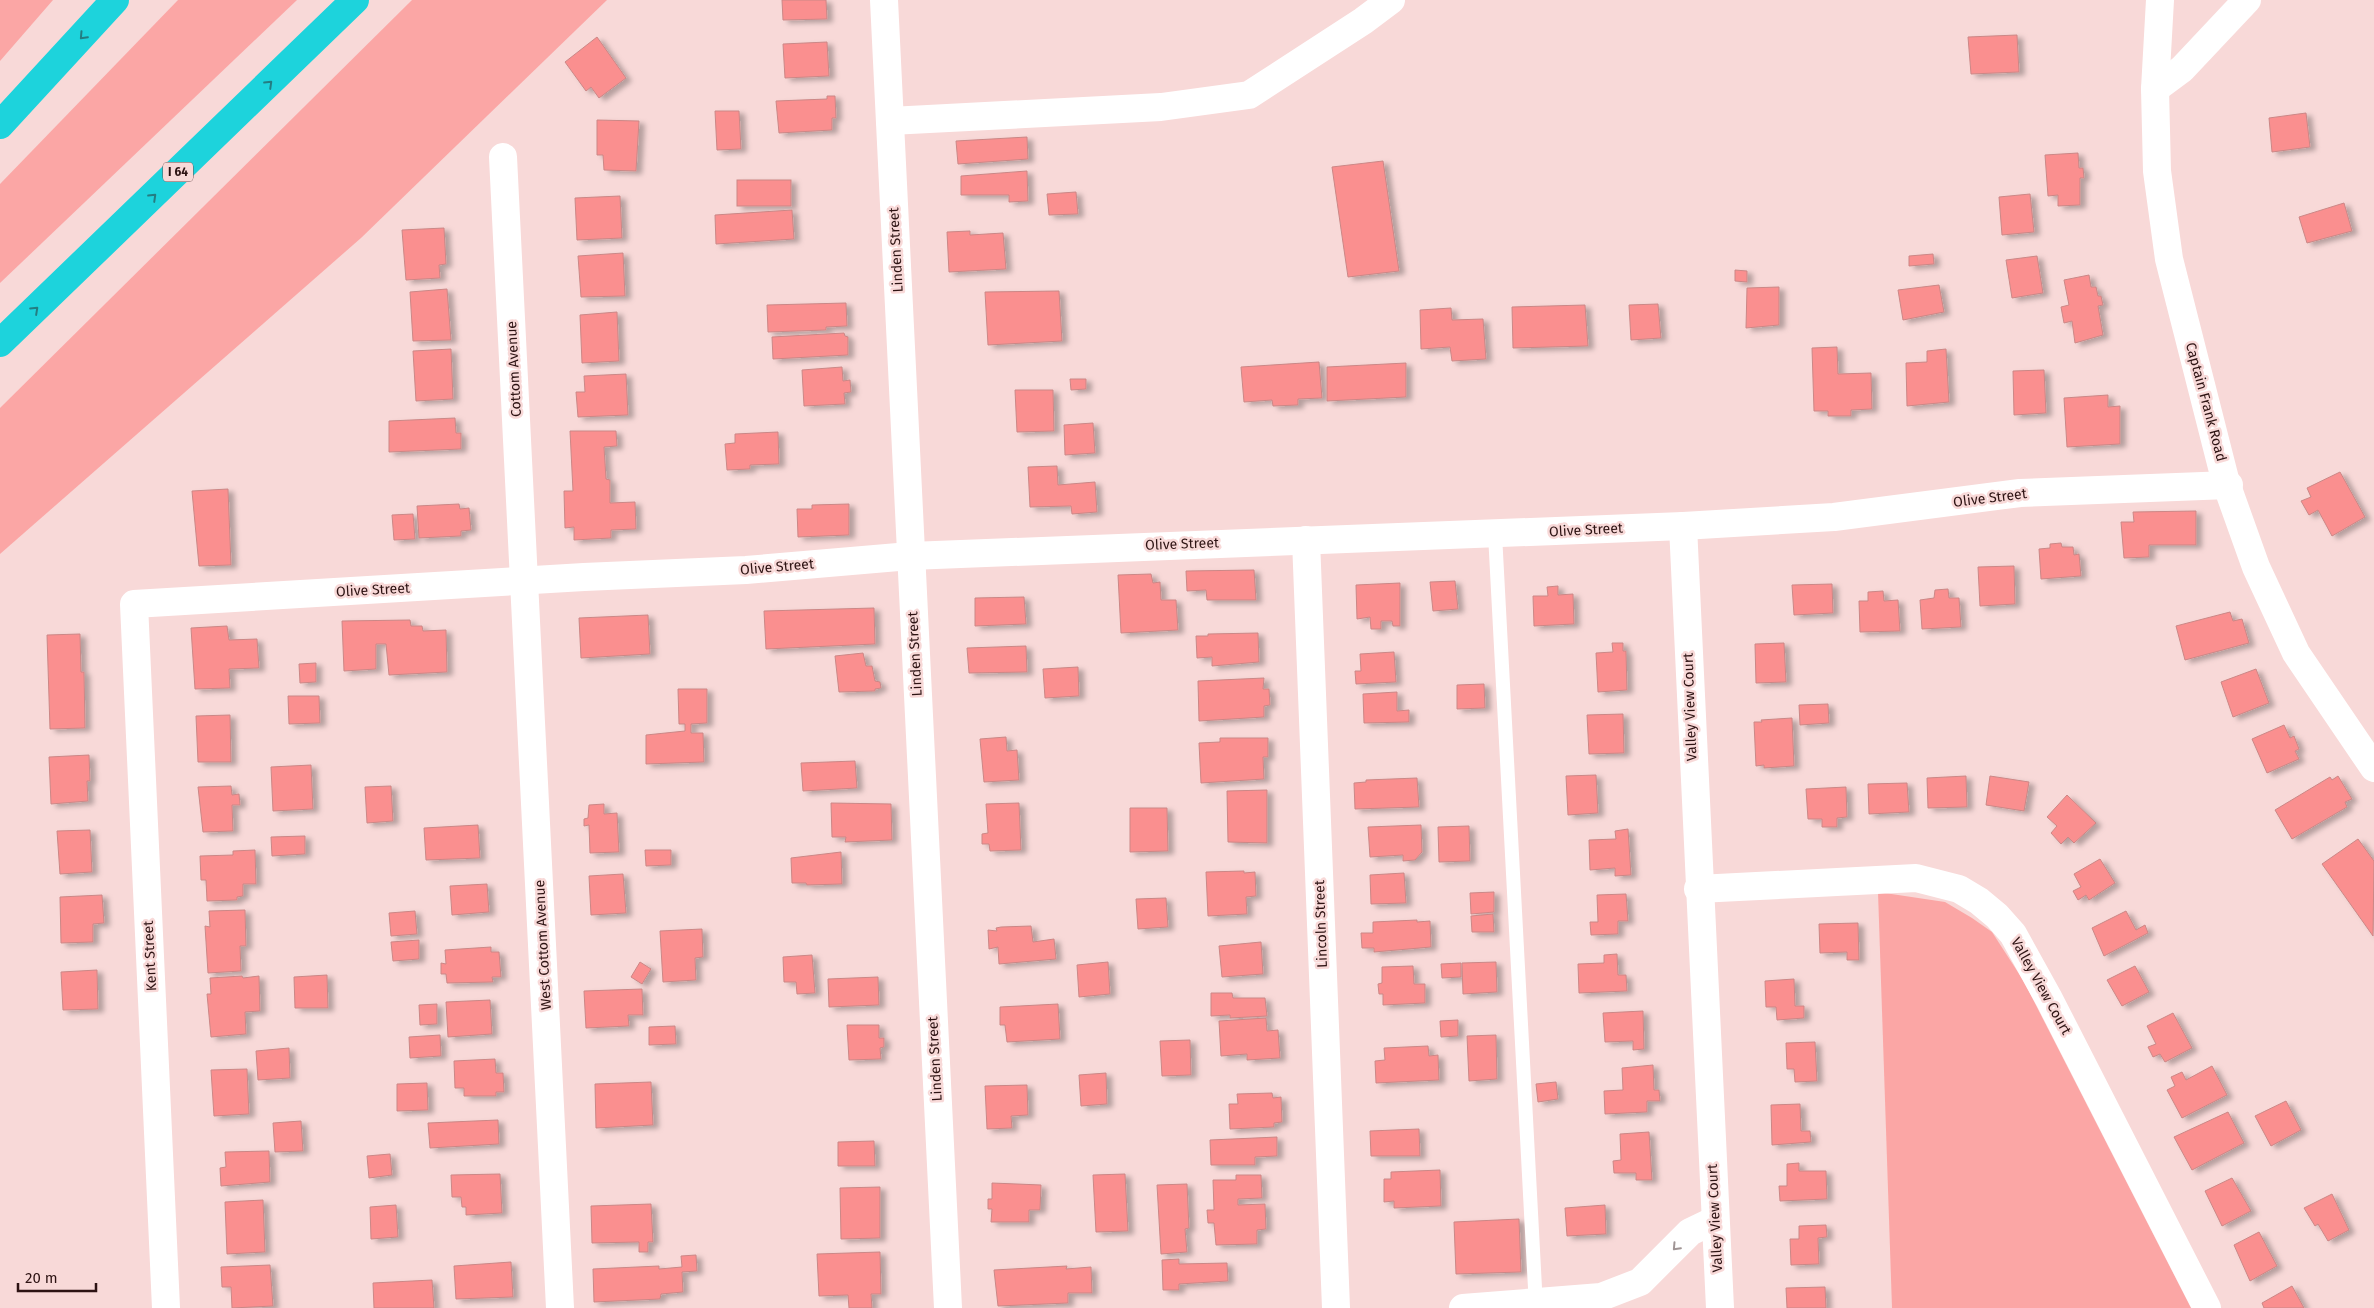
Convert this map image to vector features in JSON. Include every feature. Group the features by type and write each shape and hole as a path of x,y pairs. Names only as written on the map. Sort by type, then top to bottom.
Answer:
{"highway":[{"path":"0,125 115,0"},
{"name":"I 64","path":"0,343 355,0"}],"street":[{"name":"Linden Street","path":"884,0 948,1308"},
{"path":"890,121 1161,107 1249,96 1363,21 1391,0"},
{"name":"Captain Frank Road","path":"2160,0 2155,89 2157,171 2169,259 2229,485 2256,567 2274,610 2296,654 2374,768"},
{"path":"2155,89 2182,69 2246,0"},
{"name":"Cottom Avenue","path":"503,157 526,582"},
{"name":"Olive Street","path":"134,604 526,582 584,577 746,570 910,556 1682,526 1834,517 2020,493 2229,485"},
{"name":"Valley View Court","path":"1682,526 1698,889 1720,1308"},
{"name":"Lincoln Street","path":"1306,540 1336,1308"},
{"name":"West Cottom Avenue","path":"526,582 560,1308"},
{"name":"Kent Street","path":"134,604 166,1308"},
{"name":"Valley View Court","path":"1698,889 1916,878 1959,889 1979,901 1997,916 2013,934 2049,999 2207,1308"},
{"path":"1462,1308 1613,1303 1640,1282 1690,1232 1715,1220"}],"lane":[{"path":"1495,534 1536,1305"}],"shaded area":[{"path":"0,0 53,0 0,61"},
{"path":"178,0 297,0 0,283 0,184"},
{"path":"412,0 607,0 361,238 0,554 0,408"},
{"path":"1878,892 1945,902 1992,932 2023,980 2191,1308 1892,1308"}],"building":[{"path":"782,0 826,0 827,19 783,20"},
{"path":"2017,35 2019,72 1971,74 1968,37"},
{"path":"597,37 626,78 599,98 591,87 586,91 565,62"},
{"path":"827,42 829,76 785,78 783,44"},
{"path":"827,96 835,96 836,118 832,118 832,130 779,133 776,101 827,99"},
{"path":"715,111 739,111 741,149 717,150"},
{"path":"2306,113 2310,147 2272,152 2269,118"},
{"path":"597,120 639,121 636,171 604,170 603,155 597,155"},
{"path":"1027,137 1028,159 958,164 956,141"},
{"path":"2078,153 2079,168 2083,168 2084,178 2080,178 2080,205 2058,206 2058,195 2048,196 2045,155"},
{"path":"1383,161 1399,271 1348,277 1332,167"},
{"path":"1027,171 1028,201 1009,202 1009,195 961,195 961,176"},
{"path":"737,180 791,180 791,206 737,206"},
{"path":"1076,192 1078,214 1049,215 1047,194"},
{"path":"2030,194 2034,232 2002,235 1999,197"},
{"path":"620,196 622,238 577,240 575,198"},
{"path":"2344,203 2352,231 2307,243 2299,217"},
{"path":"792,210 794,239 716,244 715,215"},
{"path":"444,228 446,264 439,265 440,278 406,280 402,230"},
{"path":"970,231 970,235 1003,233 1006,269 949,272 947,232"},
{"path":"623,253 625,296 581,297 578,256"},
{"path":"1933,254 1934,264 1909,266 1909,256"},
{"path":"2037,256 2043,293 2012,298 2006,260"},
{"path":"1735,270 1747,271 1747,282 1735,281"},
{"path":"2089,275 2091,287 2096,287 2098,296 2101,296 2103,305 2098,306 2103,335 2075,343 2072,321 2064,323 2061,307 2069,305 2064,280"},
{"path":"1939,285 1944,312 1903,320 1898,290"},
{"path":"1779,287 1779,325 1746,328 1747,288"},
{"path":"447,289 451,340 413,341 410,292"},
{"path":"1059,291 1062,341 988,345 985,292"},
{"path":"846,303 847,326 826,327 826,330 768,332 767,305"},
{"path":"1658,304 1661,338 1631,340 1629,305"},
{"path":"1585,305 1588,346 1513,348 1512,307"},
{"path":"1451,308 1452,320 1483,319 1486,359 1452,361 1450,347 1421,349 1420,310"},
{"path":"617,312 619,361 582,363 580,315"},
{"path":"844,333 848,337 848,355 773,359 772,337"},
{"path":"1837,347 1838,374 1871,373 1872,409 1851,410 1851,416 1828,416 1828,411 1814,411 1812,348"},
{"path":"451,349 453,399 416,401 413,351"},
{"path":"1946,349 1949,402 1907,406 1906,363 1927,362 1927,351"},
{"path":"1319,362 1322,398 1298,399 1298,405 1273,406 1272,400 1244,402 1241,367"},
{"path":"1406,363 1406,397 1327,401 1327,367"},
{"path":"842,367 843,381 850,380 851,392 844,393 845,404 804,406 802,370"},
{"path":"2044,370 2046,413 2014,415 2013,371"},
{"path":"626,374 628,415 578,417 576,392 585,392 584,376"},
{"path":"1070,379 1086,379 1086,389 1071,390"},
{"path":"1015,390 1053,390 1054,431 1017,432"},
{"path":"2108,395 2108,407 2120,406 2120,444 2067,447 2064,398"},
{"path":"455,418 456,433 461,433 461,449 389,452 389,421"},
{"path":"1093,423 1095,453 1065,455 1064,425"},
{"path":"570,431 616,431 617,446 604,447 606,479 610,480 610,503 635,502 636,529 611,530 611,538 574,540 574,527 565,528 564,491 573,491"},
{"path":"778,432 779,464 750,465 750,469 727,470 725,444 735,443 735,434"},
{"path":"1057,466 1058,485 1095,482 1097,512 1072,514 1071,506 1030,507 1028,467"},
{"path":"2340,472 2365,517 2332,536 2318,510 2309,515 2301,501 2311,497 2307,488"},
{"path":"228,489 231,565 199,566 192,491"},
{"path":"459,504 460,509 469,508 471,530 461,531 461,536 419,538 417,506"},
{"path":"849,504 849,535 798,537 797,509 812,509 812,505"},
{"path":"2196,511 2196,545 2149,545 2149,557 2124,558 2121,522 2134,522 2133,512"},
{"path":"413,514 415,539 394,540 392,515"},
{"path":"2061,543 2062,547 2073,547 2074,555 2079,554 2081,576 2041,579 2039,549 2050,548 2050,544"},
{"path":"2014,566 2015,604 1980,606 1978,567"},
{"path":"1254,570 1256,600 1207,600 1206,590 1187,591 1186,571"},
{"path":"1151,574 1153,583 1160,582 1161,600 1176,600 1178,630 1121,633 1118,575"},
{"path":"1455,581 1458,609 1433,611 1430,582"},
{"path":"1400,583 1400,626 1393,626 1392,621 1381,621 1381,629 1371,629 1370,617 1357,619 1356,585"},
{"path":"1832,584 1833,613 1794,615 1792,585"},
{"path":"1558,586 1558,595 1573,594 1574,624 1534,626 1533,596 1548,596 1547,587"},
{"path":"1948,589 1949,598 1959,598 1961,627 1922,629 1920,600 1934,598 1935,590"},
{"path":"1883,591 1884,601 1898,600 1900,631 1860,632 1859,601 1868,601 1868,592"},
{"path":"1024,597 1026,624 975,626 975,598"},
{"path":"874,608 875,644 766,649 764,611"},
{"path":"2230,612 2233,621 2242,619 2249,643 2185,660 2176,626"},
{"path":"648,615 650,654 581,658 579,618"},
{"path":"410,620 411,626 422,626 423,631 446,630 447,672 389,675 386,644 376,644 376,669 344,671 342,621"},
{"path":"227,626 229,640 257,639 259,668 229,669 230,688 195,689 191,628"},
{"path":"1258,633 1259,662 1212,666 1212,657 1197,658 1196,636"},
{"path":"80,634 81,672 84,672 85,728 50,729 47,635"},
{"path":"1612,643 1623,643 1623,651 1626,651 1627,690 1598,692 1596,653 1613,652"},
{"path":"1784,643 1786,682 1756,683 1755,644"},
{"path":"1026,646 1027,672 969,673 967,648"},
{"path":"1394,652 1396,682 1356,684 1355,671 1361,671 1360,654"},
{"path":"863,653 866,666 872,666 875,681 880,682 881,688 875,689 875,691 839,692 835,656"},
{"path":"316,663 316,682 300,683 299,664"},
{"path":"1078,667 1079,696 1045,698 1043,669"},
{"path":"2256,669 2269,703 2233,717 2221,682"},
{"path":"1264,678 1263,689 1269,689 1270,705 1264,706 1264,717 1199,721 1198,681"},
{"path":"1484,684 1485,708 1457,709 1457,685"},
{"path":"678,689 707,689 707,723 691,724 691,733 703,733 704,762 646,764 646,735 685,731 685,724 679,724"},
{"path":"1397,692 1397,711 1409,710 1409,722 1364,723 1363,694"},
{"path":"288,696 319,696 320,723 289,724"},
{"path":"1828,704 1829,723 1800,725 1799,705"},
{"path":"1623,714 1624,753 1589,754 1587,715"},
{"path":"230,715 231,762 198,762 196,716"},
{"path":"1792,718 1794,766 1764,768 1764,765 1756,766 1754,722"},
{"path":"2284,725 2290,738 2294,736 2299,749 2295,751 2299,759 2267,773 2252,739"},
{"path":"1006,737 1007,751 1017,750 1019,780 984,782 980,739"},
{"path":"1220,738 1268,738 1268,757 1263,757 1264,779 1201,783 1199,743 1220,742"},
{"path":"89,755 90,781 87,781 88,801 51,804 49,757"},
{"path":"855,761 857,788 803,791 801,763"},
{"path":"311,765 313,809 273,811 271,767"},
{"path":"1596,775 1598,813 1568,815 1566,776"},
{"path":"1966,776 1967,807 1928,808 1927,778"},
{"path":"1990,776 2029,782 2024,811 1986,805"},
{"path":"2338,776 2352,799 2345,802 2347,807 2292,839 2275,810 2330,777 2332,780"},
{"path":"1417,778 1419,807 1355,809 1354,783 1366,782 1366,780"},
{"path":"1907,783 1909,812 1869,814 1868,784"},
{"path":"231,786 232,795 239,794 240,805 232,805 233,831 203,832 198,787"},
{"path":"391,786 393,821 367,823 365,787"},
{"path":"1846,787 1847,817 1837,818 1837,827 1822,827 1822,819 1808,819 1806,789"},
{"path":"1267,790 1267,843 1228,842 1227,791"},
{"path":"2067,795 2096,823 2074,843 2068,837 2061,844 2051,833 2057,826 2047,817"},
{"path":"831,803 891,804 892,840 845,842 846,837 832,837"},
{"path":"1019,803 1021,850 990,851 989,844 982,844 982,834 988,833 986,804"},
{"path":"604,804 604,814 617,813 619,852 590,853 589,825 584,826 584,819 588,818 589,805"},
{"path":"1130,808 1167,808 1168,851 1130,852"},
{"path":"478,825 480,858 426,860 424,828"},
{"path":"1421,825 1422,852 1415,860 1403,861 1403,855 1370,857 1368,827"},
{"path":"1469,826 1470,861 1439,862 1438,827"},
{"path":"1628,829 1631,875 1615,876 1615,868 1590,870 1589,840 1616,839 1615,831"},
{"path":"90,830 92,872 60,874 57,831"},
{"path":"305,836 305,854 272,856 271,837"},
{"path":"2358,839 2374,861 2373,936 2322,864"},
{"path":"255,850 256,884 243,884 243,896 237,897 237,900 207,901 206,880 201,880 200,856 233,855 233,851"},
{"path":"645,850 671,850 671,865 646,866"},
{"path":"841,852 842,884 807,885 806,883 792,883 791,858"},
{"path":"2100,859 2115,883 2089,900 2086,895 2078,900 2073,891 2081,887 2074,874"},
{"path":"1244,871 1244,873 1255,872 1256,896 1246,897 1247,914 1208,916 1206,872"},
{"path":"1404,873 1406,903 1371,904 1370,875"},
{"path":"623,874 626,913 591,915 589,876"},
{"path":"487,884 489,912 452,915 450,886"},
{"path":"1494,892 1494,912 1471,914 1470,893"},
{"path":"1626,894 1628,921 1618,921 1618,934 1591,935 1590,922 1598,922 1597,895"},
{"path":"102,895 104,923 93,924 93,942 61,943 60,897"},
{"path":"1166,898 1168,927 1138,929 1136,899"},
{"path":"245,910 246,946 240,946 241,971 208,973 205,926 210,927 209,911"},
{"path":"415,911 417,934 391,936 389,913"},
{"path":"2126,911 2136,930 2145,925 2148,933 2104,956 2092,928"},
{"path":"1493,914 1494,932 1472,932 1471,916"},
{"path":"1417,920 1417,922 1430,921 1431,947 1374,952 1374,948 1362,948 1361,933 1373,933 1373,922"},
{"path":"1858,923 1859,960 1847,960 1847,952 1820,953 1819,924"},
{"path":"1031,926 1033,942 1054,939 1056,959 999,964 998,947 989,949 988,930 997,931 996,928 1001,927"},
{"path":"702,929 703,957 695,958 696,980 663,982 660,931"},
{"path":"419,940 419,959 393,961 391,942"},
{"path":"1261,942 1263,974 1222,977 1219,946"},
{"path":"491,947 491,952 499,952 501,977 492,977 493,982 447,983 446,974 441,974 441,963 446,964 445,950"},
{"path":"1617,954 1618,975 1626,975 1627,991 1579,993 1578,964 1604,963 1604,955"},
{"path":"812,955 815,993 797,994 796,982 784,982 783,957"},
{"path":"640,962 651,969 642,984 631,977"},
{"path":"1108,962 1110,994 1079,997 1077,965"},
{"path":"1496,962 1497,992 1463,994 1462,963"},
{"path":"1461,963 1461,977 1442,978 1441,964"},
{"path":"1413,966 1414,984 1425,984 1425,1003 1383,1005 1383,994 1379,994 1378,984 1382,983 1382,967"},
{"path":"2135,966 2149,992 2122,1006 2107,980"},
{"path":"97,970 98,1009 63,1010 61,972"},
{"path":"327,975 328,1008 295,1008 294,977"},
{"path":"242,976 243,978 259,976 260,1011 245,1012 246,1034 211,1037 207,994 211,994 210,978"},
{"path":"878,977 879,1005 829,1007 828,979"},
{"path":"1794,979 1795,1006 1804,1006 1804,1018 1777,1020 1776,1007 1766,1007 1765,981"},
{"path":"642,989 643,1015 628,1015 629,1026 586,1028 584,991"},
{"path":"1211,993 1232,993 1233,998 1265,998 1267,1016 1230,1018 1230,1015 1211,1016"},
{"path":"490,1000 492,1034 448,1037 446,1002"},
{"path":"437,1004 437,1024 420,1025 419,1005"},
{"path":"1058,1004 1060,1039 1007,1042 1005,1025 1000,1025 1000,1007"},
{"path":"1643,1011 1644,1049 1633,1050 1633,1041 1605,1042 1603,1013"},
{"path":"2173,1013 2192,1048 2165,1062 2160,1054 2153,1057 2148,1047 2156,1044 2147,1026"},
{"path":"1266,1018 1267,1031 1278,1030 1280,1058 1247,1060 1247,1054 1221,1056 1219,1021"},
{"path":"1458,1020 1458,1036 1441,1037 1440,1021"},
{"path":"847,1025 879,1025 879,1038 884,1038 884,1047 880,1048 881,1059 849,1060"},
{"path":"675,1026 676,1044 649,1045 649,1027"},
{"path":"440,1035 441,1056 410,1058 409,1037"},
{"path":"1496,1035 1497,1079 1469,1081 1467,1036"},
{"path":"1190,1040 1191,1075 1162,1076 1160,1041"},
{"path":"1815,1042 1817,1081 1795,1082 1794,1069 1787,1069 1786,1043"},
{"path":"1428,1046 1429,1056 1438,1055 1439,1080 1376,1083 1375,1061 1385,1060 1384,1048"},
{"path":"289,1048 290,1078 258,1080 256,1051"},
{"path":"495,1059 496,1073 503,1073 504,1092 496,1092 496,1096 464,1096 464,1088 455,1088 454,1061"},
{"path":"1653,1065 1654,1090 1659,1090 1660,1101 1647,1101 1647,1112 1605,1114 1604,1091 1623,1090 1622,1068"},
{"path":"2212,1066 2227,1095 2182,1118 2167,1090 2175,1086 2171,1077 2182,1072 2186,1080"},
{"path":"247,1069 249,1114 214,1116 211,1070"},
{"path":"1106,1073 1107,1104 1081,1106 1079,1075"},
{"path":"651,1082 653,1125 596,1128 595,1084"},
{"path":"1556,1082 1558,1099 1538,1102 1536,1084"},
{"path":"427,1083 428,1110 397,1111 397,1084"},
{"path":"1027,1085 1028,1115 1011,1116 1012,1128 987,1129 985,1086"},
{"path":"1272,1093 1273,1098 1281,1097 1282,1122 1274,1123 1274,1127 1230,1129 1229,1104 1238,1104 1237,1094"},
{"path":"2286,1101 2301,1130 2271,1146 2255,1116"},
{"path":"1800,1104 1801,1131 1810,1131 1811,1142 1772,1145 1771,1105"},
{"path":"2228,1112 2244,1143 2192,1170 2174,1137"},
{"path":"498,1120 499,1144 430,1148 428,1123"},
{"path":"301,1121 303,1151 275,1152 273,1123"},
{"path":"1419,1129 1420,1156 1371,1156 1370,1131"},
{"path":"1649,1132 1652,1180 1636,1180 1636,1173 1614,1173 1613,1161 1621,1160 1620,1134"},
{"path":"1277,1137 1277,1156 1255,1157 1255,1165 1211,1165 1210,1140"},
{"path":"874,1141 875,1166 838,1166 838,1142"},
{"path":"269,1151 270,1182 221,1186 220,1168 226,1167 225,1152"},
{"path":"390,1154 392,1175 369,1178 367,1156"},
{"path":"1799,1163 1799,1171 1826,1171 1827,1199 1780,1201 1779,1186 1787,1186 1787,1164"},
{"path":"1440,1170 1441,1206 1394,1208 1394,1201 1384,1202 1384,1179 1391,1179 1391,1172"},
{"path":"500,1174 502,1213 466,1215 466,1207 462,1207 461,1197 452,1197 451,1175"},
{"path":"1125,1174 1128,1231 1096,1232 1093,1175"},
{"path":"1236,1175 1261,1175 1262,1198 1238,1199 1238,1205 1265,1204 1266,1229 1257,1230 1257,1244 1216,1245 1214,1223 1208,1223 1207,1210 1214,1210 1213,1180 1236,1180"},
{"path":"2232,1178 2251,1211 2222,1226 2205,1191"},
{"path":"992,1183 1041,1185 1040,1210 1029,1210 1029,1222 991,1222 992,1209 988,1209 988,1199 992,1199"},
{"path":"1187,1184 1189,1228 1185,1229 1187,1252 1161,1254 1157,1185"},
{"path":"880,1187 880,1238 841,1239 840,1188"},
{"path":"2332,1194 2349,1230 2328,1241 2318,1224 2315,1226 2304,1208"},
{"path":"263,1200 265,1252 227,1254 225,1202"},
{"path":"651,1204 653,1242 648,1242 648,1252 639,1252 639,1242 592,1243 591,1206"},
{"path":"396,1205 398,1237 371,1239 370,1207"},
{"path":"1605,1205 1606,1234 1567,1236 1565,1208"},
{"path":"1519,1219 1521,1272 1456,1274 1454,1222"},
{"path":"1826,1225 1827,1237 1818,1238 1819,1264 1791,1265 1790,1239 1799,1239 1799,1226"},
{"path":"2259,1232 2277,1266 2250,1281 2234,1245"},
{"path":"880,1252 881,1294 871,1294 872,1308 849,1308 848,1295 819,1296 817,1254"},
{"path":"696,1255 697,1271 682,1272 683,1292 661,1294 660,1299 594,1302 593,1269 659,1266 659,1269 682,1267 681,1256"},
{"path":"1179,1259 1179,1264 1227,1263 1228,1281 1179,1284 1179,1290 1163,1290 1162,1260"},
{"path":"511,1262 513,1297 456,1299 454,1266"},
{"path":"270,1265 273,1306 232,1308 231,1287 222,1287 221,1267"},
{"path":"1067,1266 1066,1269 1091,1267 1092,1293 1068,1293 1068,1303 998,1306 994,1270"},
{"path":"432,1280 434,1308 374,1308 373,1283"},
{"path":"2292,1286 2304,1308 2264,1308 2262,1303"},
{"path":"1825,1287 1826,1308 1787,1308 1786,1288"}]}
